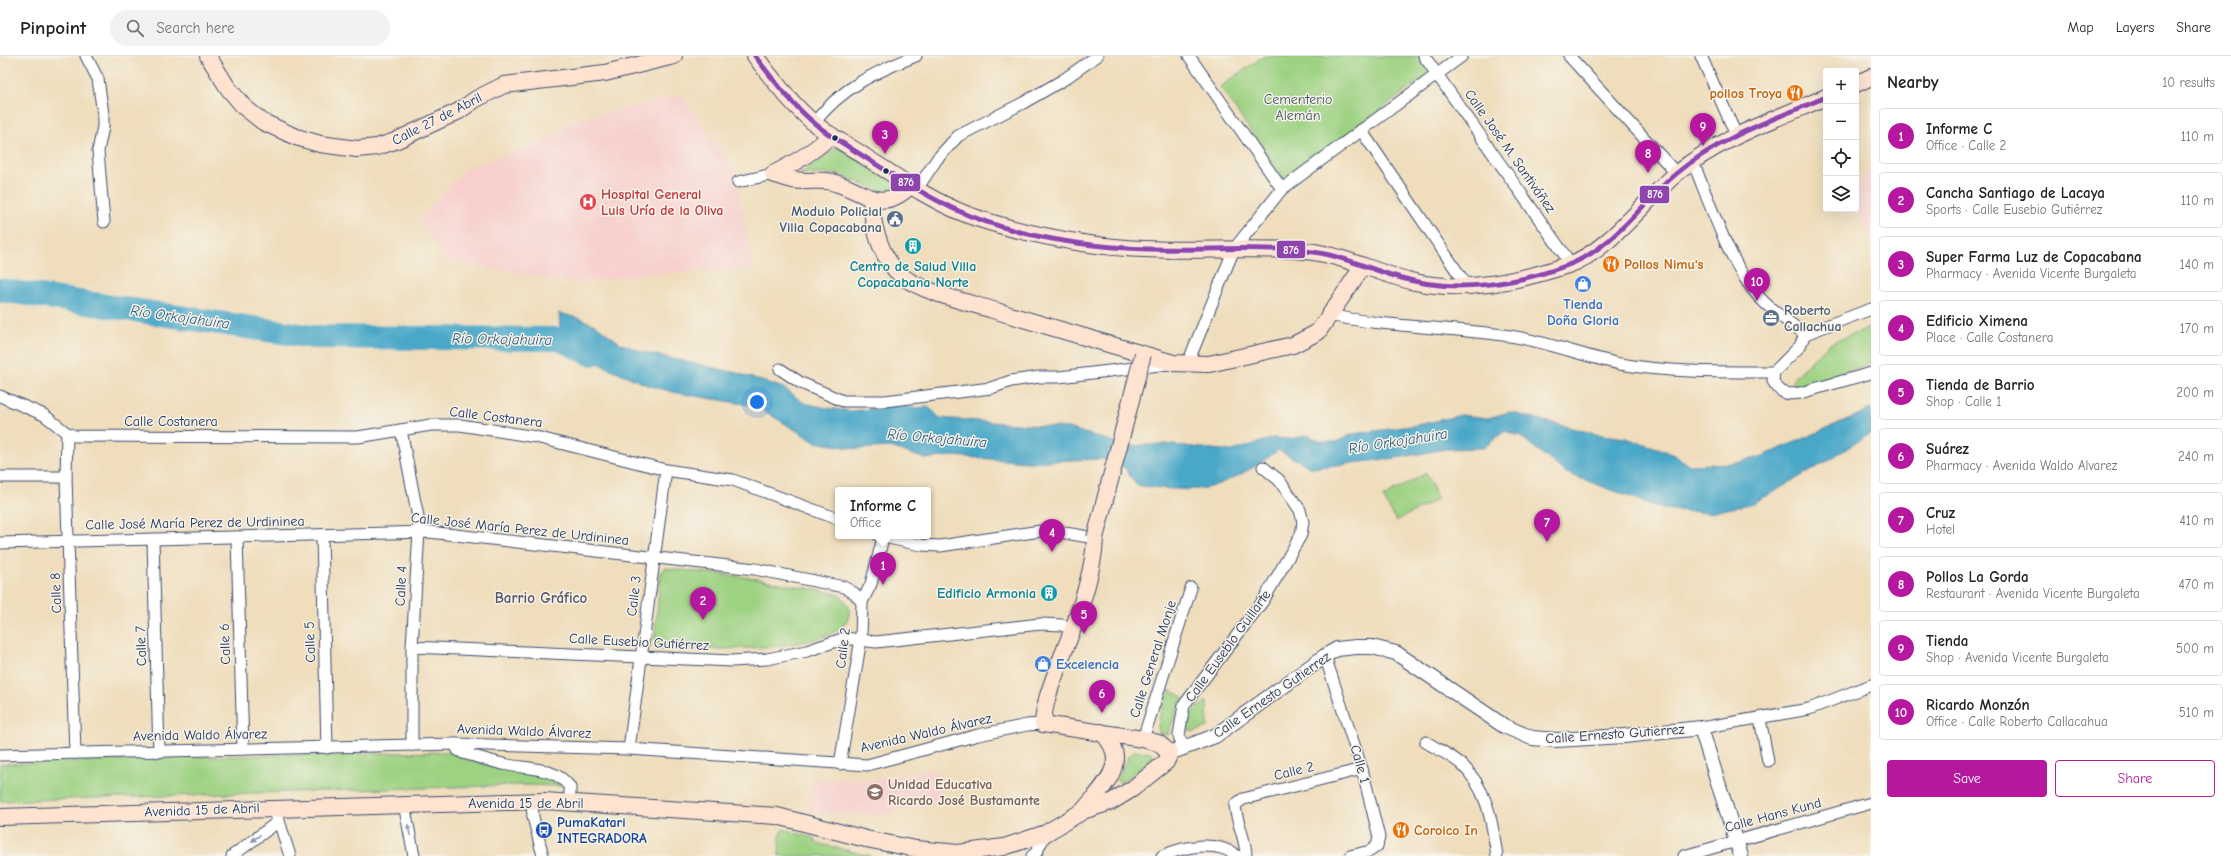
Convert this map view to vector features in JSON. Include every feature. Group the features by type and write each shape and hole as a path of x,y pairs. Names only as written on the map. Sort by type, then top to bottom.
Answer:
{"main road":[{"name":"Calle 27 de Abril","path":"208,56 228,88 244,107 263,122 296,137 320,144 357,148 377,147 395,141 459,111 476,99 504,85 605,73 674,56"},
{"path":"755,56 779,86 814,123 914,187 967,214 1011,228 1079,242 1126,248 1234,249 1310,252 1332,256 1414,282 1467,286 1528,277 1583,259 1598,248 1677,174 1693,162 1737,137 1823,98"},
{"path":"1859,83 1871,77"},
{"path":"773,174 801,160 820,146 831,135"},
{"path":"773,174 792,180 826,181 839,184 871,199 891,199 914,187"},
{"path":"871,199 872,215 876,232 892,265 902,276 914,284 960,300 1180,364 1209,364 1293,345 1318,332 1363,266"},
{"path":"1046,833 1083,811 1111,802 1132,789 1166,762 1176,751 1158,743 1142,739 1042,724 1043,711 1073,629 1095,553 1095,538 1143,354"},
{"path":"1083,811 1108,781 1115,762 1113,746 1101,732"},
{"name":"Avenida 15 de Abril","path":"0,817 275,814 404,804 532,801 570,802 777,816 866,839 916,849 958,853 1004,847 1046,833"}],"street":[{"path":"86,56 98,79 103,114 103,127 98,157 104,222"},
{"path":"814,123 826,107 848,90 886,68 916,56"},
{"path":"914,187 958,136 1036,95 1097,56"},
{"path":"1190,56 1282,189"},
{"name":"Calle José M. Santiváñez","path":"1424,56 1571,264"},
{"path":"780,369 801,383 843,401 879,402 991,388 1011,381 1039,377 1059,377 1180,364 1234,249 1282,189 1462,56"},
{"path":"1568,56 1677,174"},
{"path":"1701,56 1737,137"},
{"path":"1361,130 1467,286"},
{"path":"1693,162 1726,242 1747,281 1760,298 1805,334"},
{"path":"738,182 773,174"},
{"path":"1329,315 1361,322 1503,335 1538,340 1618,363 1652,369 1680,372 1774,372 1800,346 1805,334 1871,309"},
{"path":"1774,372 1774,381 1777,388 1782,393 1790,395 1871,373"},
{"path":"0,396 44,415 67,433"},
{"name":"Calle Costanera","path":"67,433 75,436 358,437 431,425 460,425 536,436 666,470 733,480 835,518"},
{"name":"Calle 4","path":"401,430 418,517 419,531 412,647 412,745"},
{"name":"Calle 8","path":"67,433 66,477 75,753"},
{"name":"Calle Euseblo Guillarte","path":"1176,751 1184,705 1263,601 1301,535 1303,522 1300,510 1279,480 1263,467"},
{"name":"Calle 3","path":"629,749 643,656 654,557 666,470"},
{"path":"0,477 66,477"},
{"path":"891,539 921,545 940,546 1047,530 1095,538"},
{"name":"Calle José María Perez de Urdininea","path":"0,544 69,541 238,538 419,531 755,569 844,587 854,593 862,602"},
{"name":"Calle 5","path":"322,535 327,748"},
{"name":"Calle 6","path":"238,538 243,749"},
{"name":"Calle 2","path":"840,764 861,639 862,602 871,584 881,539"},
{"name":"Calle 7","path":"153,540 159,752"},
{"name":"Calle General Monje","path":"1142,739 1191,588"},
{"path":"861,639 876,642 1041,624 1062,625 1073,629"},
{"name":"Calle Eusebio Gutiérrez","path":"412,647 732,661 767,659 807,651 844,638 861,639"},
{"name":"Calle Ernesto Gutierrez","path":"1176,751 1215,736 1337,649 1356,647 1372,647 1396,653 1504,726 1532,738 1556,740 1624,736 1701,728 1760,719 1809,709 1871,686"},
{"name":"Calle 1","path":"1326,656 1362,769 1379,837 1377,846 1370,851 1350,856"},
{"path":"1760,719 1768,761"},
{"name":"Avenida Waldo Álvarez","path":"0,755 455,744 629,749 867,765 978,735 1027,725 1042,724"},
{"path":"1701,728 1741,856"},
{"path":"1426,742 1459,762 1473,776 1484,796 1490,814 1498,856"},
{"path":"455,744 458,750 463,753 508,765 546,771 559,776 570,787 570,802"},
{"name":"Calle 2","path":"1246,856 1245,844 1236,814 1235,804 1243,799 1362,769"},
{"path":"532,801 533,817 543,856"},
{"name":"Calle Hans Kund","path":"1684,856 1736,840 1871,803"},
{"path":"404,804 414,856"},
{"path":"232,856 275,814 290,856"},
{"path":"1032,856 1036,853 1046,833"},
{"path":"1162,856 1177,850 1195,846 1222,849 1237,856"}],"shaded area":[{"name":"Hospital General Luis Uría de la Oliva","path":"682,95 736,173 753,269 651,274 577,283 448,261 417,221 467,167 546,141 578,119"},
{"path":"1871,172 1871,235 1868,236 1857,212 1859,212 1859,178"},
{"name":"Unidad Educativa Ricardo José Bustamante","path":"934,768 941,803 880,815 810,813 811,778 875,780"}],"green space":[{"name":"Cementerio Alemán","path":"1264,56 1422,56 1433,71 1285,180 1220,87"},
{"path":"838,147 895,183 897,187 886,194 839,174 800,174"},
{"path":"1871,327 1871,362 1850,371 1795,386 1793,383 1795,376 1829,344"},
{"path":"1426,473 1438,499 1396,521 1383,497"},
{"path":"665,568 752,578 838,594 845,601 848,607 848,618 838,630 818,638 792,644 731,649 660,648 654,641 661,572"},
{"path":"1170,690 1183,697 1167,735 1159,733 1158,722"},
{"path":"1207,701 1208,727 1194,732 1186,730 1185,725 1188,716"},
{"path":"1134,751 1152,753 1154,759 1121,783 1117,780 1128,757"},
{"path":"447,752 480,763 534,772 544,775 562,786 518,785 0,801 0,764 232,756"},
{"path":"783,829 816,839 816,843 870,856 779,856 780,834"}],"water":[{"path":"559,313 582,319 597,326 620,343 643,352 737,373 784,388 804,403 827,408 853,411 898,405 913,408 929,407 940,418 1068,428 1127,446 1165,444 1232,451 1273,438 1291,439 1308,435 1319,441 1337,442 1352,434 1418,425 1461,415 1488,418 1509,412 1596,434 1626,438 1667,451 1690,465 1736,463 1763,456 1871,409 1871,433 1824,463 1754,503 1710,513 1663,509 1566,473 1520,436 1505,431 1483,448 1445,449 1403,457 1312,468 1278,450 1246,472 1210,487 1194,489 1163,488 1136,485 1125,468 1102,459 1028,462 952,456 925,459 891,447 857,449 815,442 756,406 677,393 647,385 561,347"}],"waterway":[{"name":"Río Orkojahuira","path":"0,290 313,337 559,339 591,354"}],"transit line":[{"name":"876","path":"755,56 793,102 826,132 912,187 952,208 993,224 1015,231 1059,240 1082,244 1126,248 1284,249 1306,251 1341,258 1398,277 1419,282 1462,286 1484,285 1527,278 1568,265 1584,257 1599,248 1613,236 1664,185 1694,160 1711,149 1748,130 1823,98"}],"place":[{"name":"pollos Troya","path":"1795,93"},
{"name":"Tienda","path":"1703,146"},
{"name":"Super Farma Luz de Copacabana","path":"885,154"},
{"name":"Pollos La Gorda","path":"1648,173"},
{"name":"Hospital General Luis Uría de la Oliva","path":"588,202"},
{"name":"Modulo Policial Villa Copacabana","path":"895,219"},
{"name":"Centro de Salud Villa Copacabana Norte","path":"913,246"},
{"name":"Pollos Nimu's","path":"1611,264"},
{"name":"Tienda Doña Gloria","path":"1583,284"},
{"name":"Ricardo Monzón","path":"1757,301"},
{"name":"Roberto Callachua","path":"1771,318"},
{"name":"Cruz","path":"1547,542"},
{"name":"Edificio Ximena","path":"1052,552"},
{"name":"Informe C","path":"883,585"},
{"name":"Edificio Armonia","path":"1049,593"},
{"name":"Cancha Santiago de Lacaya","path":"703,620"},
{"name":"Tienda de Barrio","path":"1084,634"},
{"name":"Excelencia","path":"1043,664"},
{"name":"Suárez","path":"1102,713"},
{"name":"Unidad Educativa Ricardo José Bustamante","path":"875,792"},
{"name":"PumaKatari INTEGRADORA","path":"544,830"},
{"name":"Coroico In","path":"1401,830"}],"district":[{"name":"Barrio Gráfico","path":"541,598"}]}
